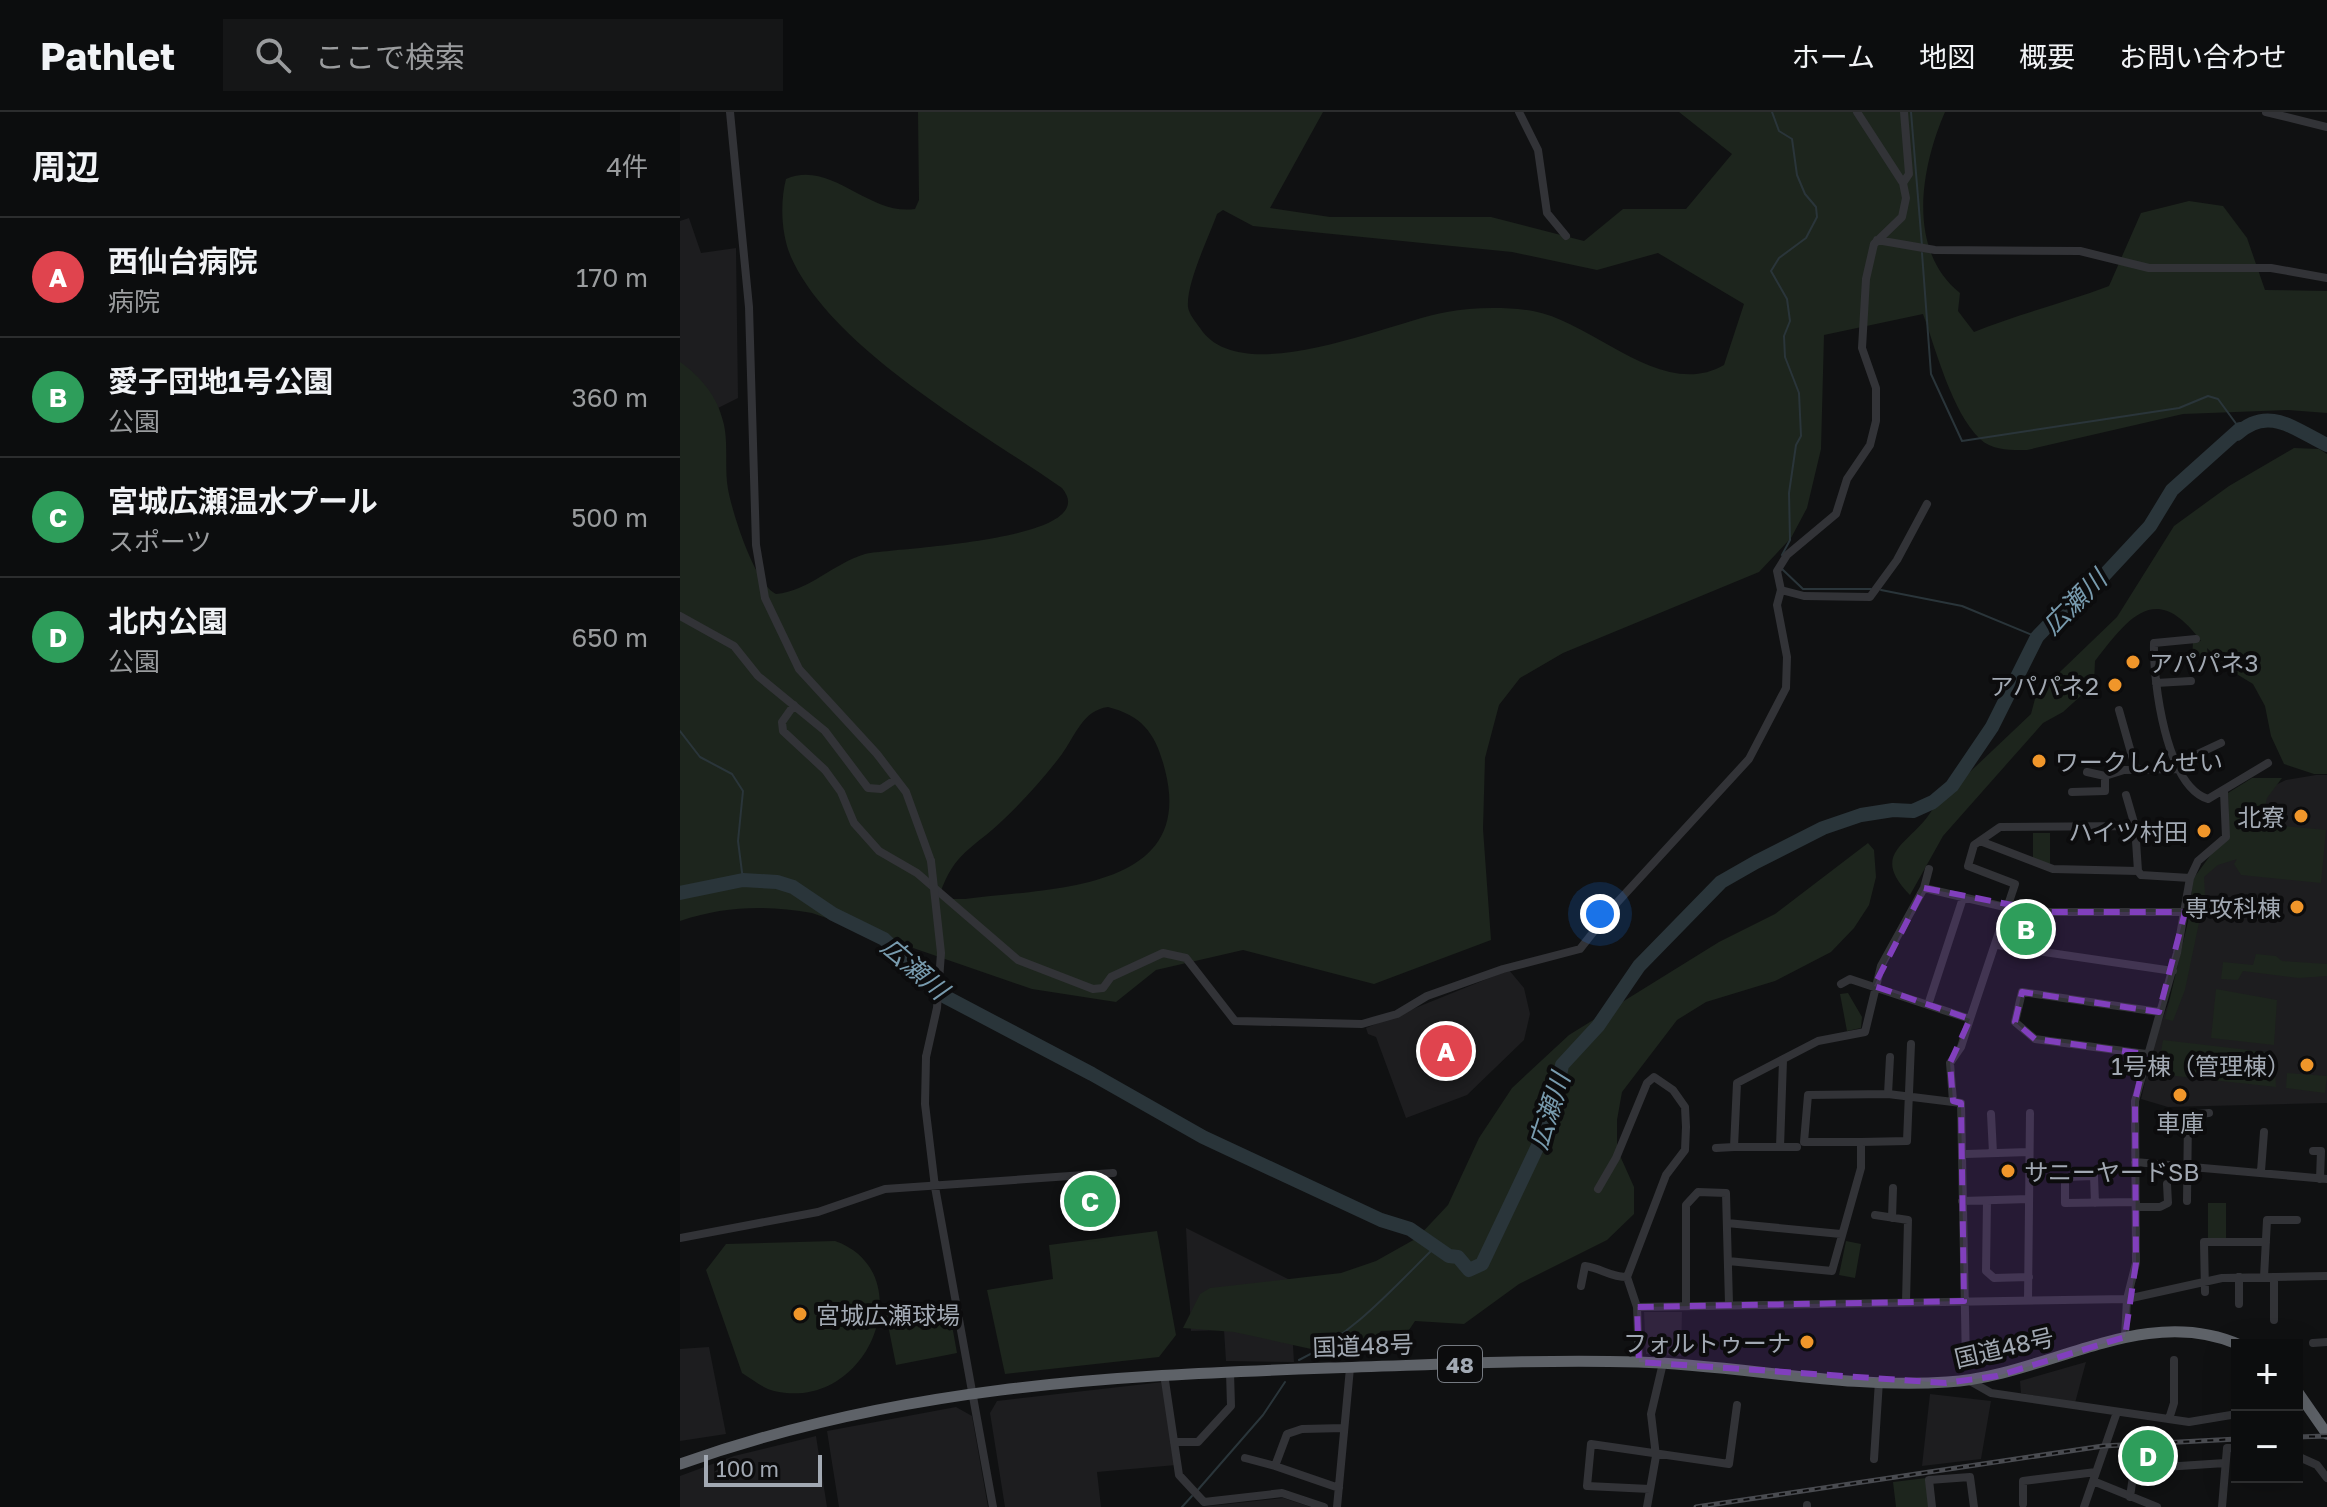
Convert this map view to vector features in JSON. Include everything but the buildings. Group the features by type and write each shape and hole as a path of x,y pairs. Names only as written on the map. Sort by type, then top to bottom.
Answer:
{"highway":[{"name":"国道48号","path":"680,1464 800,1425 974,1391 1164,1374 1639,1362 1879,1381 1970,1381 2027,1368 2125,1337 2183,1330 2231,1341"},
{"path":"2303,1400 2327,1434"}],"street":[{"path":"730,112 749,307 756,545 765,598 799,669 896,779 913,805 931,861 941,953 937,1008 926,1057 925,1104 935,1187 993,1507"},
{"path":"1519,112 1538,150 1547,213 1566,236"},
{"path":"794,705 782,722 783,731 825,770 841,792 854,823 879,851 917,873 1018,960 1093,989 1103,988 1111,977 1163,953 1186,958 1235,1021 1362,1024 1397,1014 1427,996 1503,969 1580,949 1613,907 1749,759 1786,688 1787,657 1777,605 1781,590 1776,577 1780,566 1836,514 1847,479 1873,437 1876,388 1862,348 1861,330 1868,263 1877,240 1905,213 1903,183 1857,112"},
{"path":"1903,183 1909,174 1904,112"},
{"path":"2266,112 2327,127"},
{"path":"1877,240 1923,246 2080,251 2149,268 2271,268 2327,278"},
{"path":"1781,590 1804,596 1870,597 1897,560 1927,504"},
{"path":"680,616 734,646 758,676 825,731 868,788 881,789 896,779"},
{"path":"2196,639 2154,643 2157,703 2164,717 2177,766 2196,795 2208,799 2268,763"},
{"path":"2156,683 2191,681"},
{"path":"2119,710 2136,770"},
{"path":"2087,772 2105,776 2177,766 2221,743"},
{"path":"2072,792 2105,791 2105,776"},
{"path":"2125,1337 2127,1299 2136,1266 2135,1101 2146,1054 2173,971 2190,878 2198,861 2226,837 2224,792"},
{"path":"2126,795 2135,826 2138,871 2141,875 2190,878"},
{"path":"1953,1101 1950,1063 1961,1047 2015,884 1968,866 1974,845 2000,827 2135,826"},
{"path":"1980,841 2053,869 2138,871"},
{"path":"1734,1147 1737,1083 1818,1041 1865,1032 1874,986 1887,952 1924,888 1929,869"},
{"path":"1924,888 2009,908 2049,912 2185,912"},
{"path":"1928,1005 1963,898"},
{"path":"1997,945 2173,971"},
{"path":"1841,984 1850,979 1970,1019"},
{"path":"2146,1054 2035,1039 2015,1022 2022,992 2159,1012"},
{"path":"1911,1044 1908,1097 1907,1141 1804,1142 1808,1095 1888,1094 1908,1097 1953,1101 1961,1103 1966,1365"},
{"path":"1888,1094 1890,1057"},
{"path":"1780,1147 1783,1060"},
{"path":"1598,1189 1616,1158 1647,1083 1654,1077 1673,1090 1685,1107 1685,1150 1666,1175 1627,1277 1637,1307 1639,1362"},
{"path":"2028,1300 2030,1113"},
{"path":"2187,1201 2188,1115 2209,1113"},
{"path":"1991,1114 1993,1153"},
{"path":"2261,1171 2264,1132"},
{"path":"1728,1261 1832,1271 1861,1168 1861,1142"},
{"path":"1716,1148 1797,1147"},
{"path":"2135,1162 2323,1179 2321,1151 2313,1151"},
{"path":"1966,1154 2029,1152"},
{"path":"680,1238 818,1212 885,1189 1113,1173"},
{"path":"2095,1203 2094,1176 2065,1177 2065,1203 2160,1207 2168,1203 2167,1184"},
{"path":"1892,1218 1893,1188"},
{"path":"1686,1306 1686,1205 1698,1192 1726,1193 1729,1304"},
{"path":"1962,1201 2029,1199"},
{"path":"1987,1201 1986,1271 1994,1278 2029,1277"},
{"path":"1875,1215 1908,1220 1906,1302"},
{"path":"2264,1277 2267,1220 2297,1220"},
{"path":"1727,1223 1841,1234"},
{"path":"2205,1292 2204,1242 2266,1242"},
{"path":"1581,1286 1585,1266 1599,1268 1611,1277 1627,1277"},
{"path":"1637,1307 2127,1299 2204,1280 2327,1276"},
{"path":"2239,1277 2239,1304"},
{"path":"2274,1277 2274,1320"},
{"path":"2313,1343 2327,1342"},
{"path":"2169,1419 2174,1403 2174,1360"},
{"path":"1647,1507 1656,1452 1651,1414 1663,1363"},
{"path":"1337,1507 1350,1368"},
{"path":"1174,1442 1198,1442 1231,1406 1230,1372"},
{"path":"1164,1374 1179,1475 1204,1502 1282,1493 1324,1507"},
{"path":"1874,1459 1879,1381"},
{"path":"1970,1381 1991,1393 2189,1422 2231,1415"},
{"path":"1650,1489 1587,1486 1591,1444 1729,1464 1737,1405"},
{"path":"2084,1507 2117,1412"},
{"path":"1275,1466 1287,1434 1302,1429 1344,1428"},
{"path":"2222,1507 2227,1448 2231,1448"},
{"path":"1245,1458 1339,1488"},
{"path":"2303,1459 2317,1465 2327,1478"},
{"path":"2130,1497 2134,1469 2225,1463"},
{"path":"1932,1507 1929,1480 1970,1477 1974,1507"},
{"path":"2023,1504 2023,1481 2094,1477 2130,1497 2157,1507"}],"highlighted area":[{"path":"1924,888 2049,912 2185,912 2159,1012 2022,992 2015,1022 2035,1039 2146,1054 2135,1101 2136,1263 2125,1337 1997,1376 1946,1383 1639,1362 1637,1307 1964,1301 1961,1103 1953,1101 1950,1063 1970,1019 1874,986"}],"shaded area":[{"path":"918,112 1323,112 1270,208 1330,217 1491,217 1584,241 1623,209 1686,209 1732,154 1679,112 1945,112 1925,182 1925,231 1943,275 1960,293 1958,311 1974,332 2109,286 2141,213 2189,201 2223,206 2247,238 2265,290 2327,291 2327,413 2288,410 2183,414 2027,450 2002,449 1980,439 1961,413 1923,314 1824,335 1821,449 1807,508 1791,538 1759,572 1563,653 1520,678 1499,705 1485,758 1483,829 1491,940 1374,984 1243,950 1156,970 1116,1002 1032,989 812,913 746,908 713,912 680,921 680,362 695,374 717,403 725,429 726,472 734,514 760,577 776,594 799,588 865,554 949,545 1026,531 1053,520 1067,506 1062,488 911,386 873,355 839,324 811,291 791,257 782,218 786,179 803,175 819,176 898,209 915,209 919,200","holes":["1223,210 1253,226 1512,252 1597,270 1658,253 1744,304 1724,365 1700,373 1677,373 1652,367 1556,318 1533,311 1501,308 1447,312 1317,347 1281,353 1248,353 1220,346 1200,328 1188,307 1199,260 1217,214","1108,707 1139,721 1157,746 1165,770 1169,810 1159,840 1137,862 1107,876 1072,886 965,899 946,899 940,894 958,860 1034,788 1086,718"]},
{"path":"689,218 701,253 736,248 738,398 680,427 680,221"},
{"path":"2294,448 2319,449 2327,454 2327,774 2314,774 2284,764 2271,736 2265,706 2253,684 2230,670 2207,648 2208,656 2192,657 2193,642 2201,641 2170,612 2157,609 2144,612 2120,630 2095,661 2094,684 2063,712 2043,723 1943,836 1910,895 1898,880 1893,867 1893,857 1898,848 1935,805 2031,714 2036,695 2117,617 2174,526 2229,486"},
{"path":"2327,775 2327,1103 2168,1107 2141,1099 2155,1039 2177,980 2193,879 2267,789 2286,780"},
{"path":"2252,778 2282,778 2267,798 2260,829 2264,824 2326,830 2321,883 2241,875 2234,864 2237,859 2218,865 2204,877 2205,894 2185,990 2173,1021 2165,1019 2190,913 2193,879 2229,830 2228,793"},
{"path":"2033,833 2050,833 2050,864 2033,859"},
{"path":"1868,843 1874,850 1876,877 1869,905 1854,928 1831,952 1775,981 1706,1002 1677,1020 1622,1092 1617,1120 1617,1149 1634,1187 1634,1214 1607,1240 1519,1284 1464,1324 1415,1321 1409,1330 1381,1331 1366,1346 1334,1354 1234,1332 1183,1328 1200,1294 1210,1288 1341,1273 1376,1261 1417,1238 1448,1205 1479,1138 1512,1088 1569,1035 1719,942 1775,914"},
{"path":"2011,912 2047,918 2043,947 2004,940"},
{"path":"2256,954 2276,956 2282,961 2327,964 2327,976 2299,978 2243,971 2238,980 2221,979 2223,962 2253,965"},
{"path":"1509,970 1524,988 1530,1014 1524,1040 1467,1095 1406,1118 1376,1037 1368,1034 1366,1028"},
{"path":"2216,989 2277,1000 2274,1045 2211,1038"},
{"path":"1848,993 1862,1017 1861,1028 1847,1031 1840,994"},
{"path":"2163,1040 2274,1053 2276,1087 2157,1074"},
{"path":"2287,1073 2327,1076 2325,1093 2286,1088"},
{"path":"2208,1203 2226,1203 2226,1239 2208,1239"},
{"path":"1186,1228 1296,1283 1291,1314 1294,1362 1226,1361 1224,1330 1191,1331"},
{"path":"1157,1231 1176,1335 1159,1357 1005,1374 987,1290 1053,1279 1049,1245"},
{"name":"宮城広瀬球場","path":"835,1241 862,1257 876,1281 880,1308 874,1336 859,1361 836,1381 808,1392 765,1388 742,1373 706,1270 726,1244"},
{"path":"1846,1241 1861,1244 1855,1278 1839,1275"},
{"path":"948,1303 957,1353 896,1365 886,1315"},
{"path":"1644,1312 1682,1312 1681,1356 1646,1354"},
{"path":"709,1347 726,1434 680,1441 680,1349"},
{"path":"2086,1362 2075,1403 2021,1393 2020,1381"},
{"path":"1163,1382 1176,1465 1097,1472 1101,1507 1005,1507 990,1413 997,1401"},
{"path":"1930,1394 1991,1401 1981,1459 1922,1466"},
{"path":"956,1407 972,1416 988,1507 839,1507 827,1431"},
{"path":"816,1436 827,1507 680,1507 680,1476 734,1456"},
{"path":"2161,1445 2162,1464 2134,1465 2136,1448"},
{"path":"1926,1478 1929,1507 1896,1507 1893,1482"},
{"path":"1283,1498 1311,1507 1201,1507"}],"waterway":[{"path":"1772,112 1779,131 1792,139 1797,175 1805,194 1816,207 1817,217 1806,238 1779,258 1771,271 1787,299 1790,321 1784,336 1785,357 1799,393 1801,436 1796,445 1789,493 1790,540 1782,555"},
{"path":"1911,112 1922,246"},
{"path":"1922,253 1931,374 1962,441 2179,408 2208,396 2218,399 2240,429"},
{"name":"広瀬川","path":"2237,434 2248,425 2270,421 2292,427 2327,445"},
{"name":"広瀬川","path":"680,893 743,880 777,882 793,887 833,914 884,939 942,995 1203,1137 1381,1220 1410,1229 1449,1256 1458,1257 1469,1270 1482,1264 1553,1114 1562,1065 1598,1026 1639,966 1721,882 1823,828 1861,815 1893,810 1913,811 1933,802 1952,786 1992,727 2037,637 2062,611 2096,584 2150,526 2172,490 2240,429"},
{"path":"1782,569 1803,589 1871,589"},
{"path":"1881,590 1962,606 2037,637"},
{"path":"680,731 700,757 732,774 743,791 738,841 743,880"},
{"path":"1299,1360 1356,1323 1437,1245"},
{"path":"1196,1492 1263,1415 1285,1382"},
{"path":"1182,1507 1192,1496"}],"railway":[{"path":"2303,1437 2327,1436"},
{"path":"1696,1507 2103,1446 2231,1439"}],"place":[{"name":"アパパネ3","path":"2133,662"},
{"name":"アパパネ2","path":"2115,685"},
{"name":"ワークしんせい","path":"2039,761"},
{"name":"北寮","path":"2301,816"},
{"name":"ハイツ村田","path":"2204,831"},
{"name":"専攻科棟","path":"2297,907"},
{"name":"愛子団地1号公園","path":"2026,929"},
{"name":"西仙台病院","path":"1446,1051"},
{"name":"1号棟（管理棟）","path":"2307,1065"},
{"name":"車庫","path":"2180,1095"},
{"name":"サニーヤードSB","path":"2008,1171"},
{"name":"宮城広瀬温水プール","path":"1090,1201"},
{"name":"宮城広瀬球場","path":"800,1314"},
{"name":"フォルトゥーナ","path":"1807,1342"},
{"name":"北内公園","path":"2148,1456"}]}
